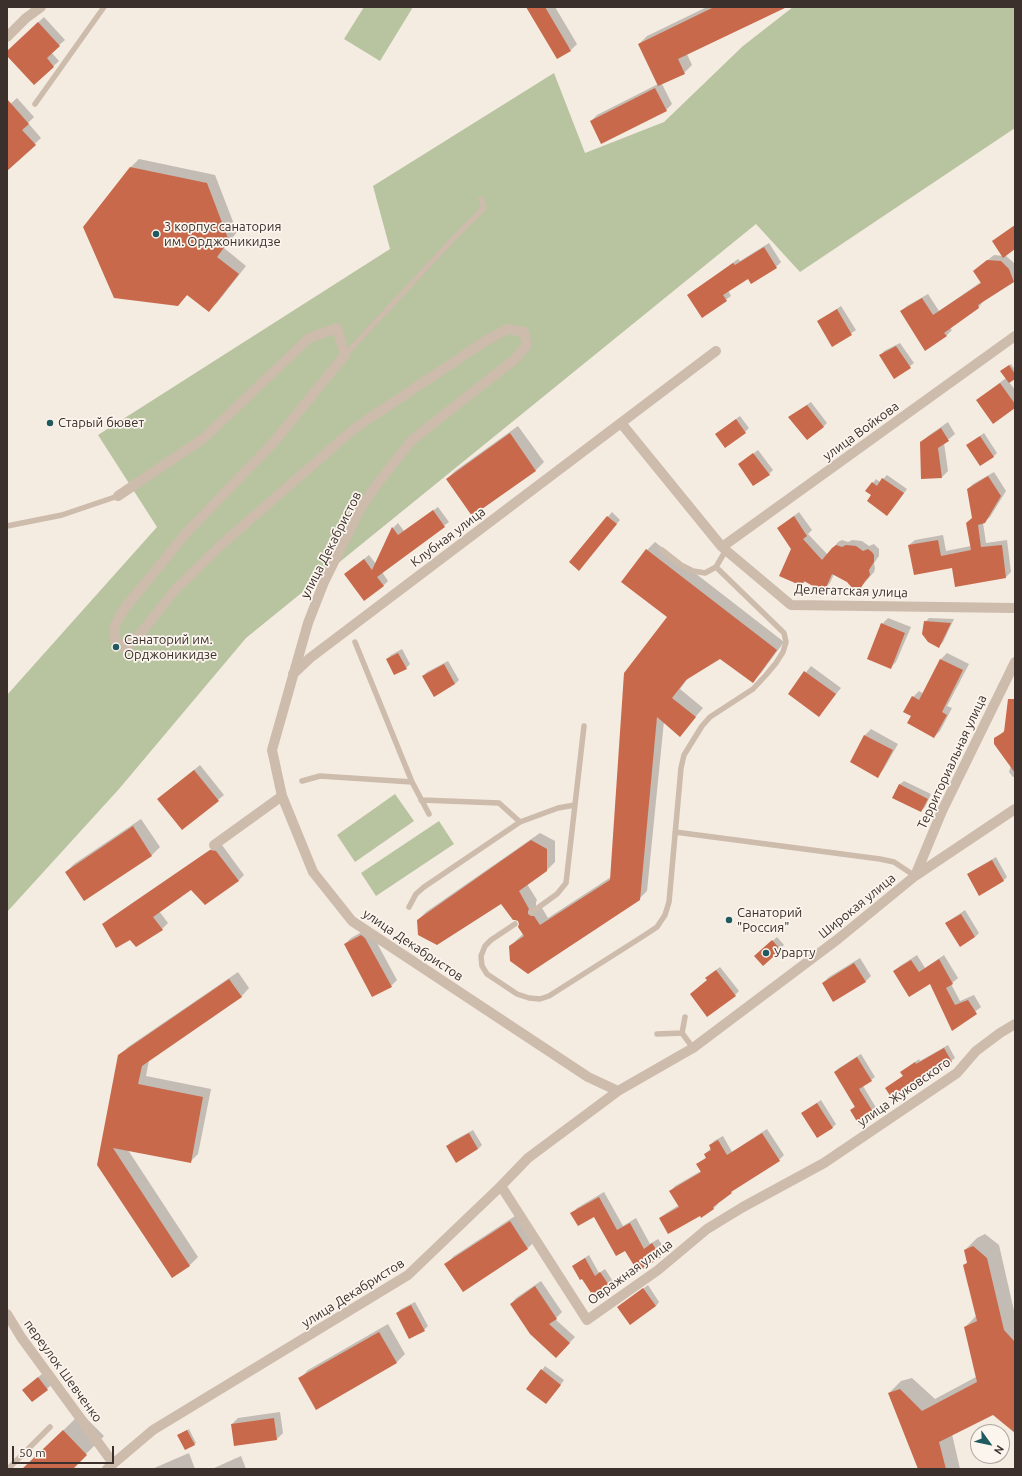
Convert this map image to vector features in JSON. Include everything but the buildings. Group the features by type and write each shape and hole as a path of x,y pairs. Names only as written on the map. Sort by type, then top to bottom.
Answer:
{"street":[{"path":"7,38 26,18 41,7"},
{"path":"118,496 204,438 309,338 337,328 345,355"},
{"name":"улица Декабристов","path":"110,1466 154,1430 408,1275 528,1158 618,1091 588,1077 352,921 313,872 282,796 272,750 308,623 324,582 359,511 377,484 412,440 514,360 528,345 524,332 508,329 487,340 355,428 222,544 174,591 137,638 124,648 115,640 114,627 124,609 187,532 273,443 345,355"},
{"name":"улица Войкова","path":"723,551 1015,336"},
{"name":"Клубная улица","path":"293,674 310,658 716,351"},
{"name":"Делегатская улица","path":"620,423 723,551 791,605 1015,608"},
{"name":"Территориальная улица","path":"915,876 942,811 1015,662"},
{"path":"214,845 282,796"},
{"name":"Широкая улица","path":"618,1091 693,1048 838,939 915,876 1015,809"},
{"name":"улица Жуковского","path":"824,1163 956,1073 976,1051 1015,1024"},
{"name":"Овражная улица","path":"500,1186 587,1320 658,1270 707,1229 743,1207 824,1163"},
{"name":"переулок Шевченко","path":"7,1314 21,1337 110,1466"}],"lane":[{"path":"35,104 104,7"},
{"path":"345,355 484,208 482,199"},
{"path":"7,526 62,515 118,496"},
{"path":"662,550 681,565 693,571 705,573 716,567 723,551"},
{"path":"515,924 485,946 481,956 482,966 487,974 517,994 529,998 540,999 549,996 657,927 665,915 669,902 680,768 684,754 702,726 710,717 752,689 766,675 783,652 786,642 784,633 716,567"},
{"path":"355,642 412,782 429,814"},
{"path":"532,912 557,894 566,883 584,726"},
{"path":"302,780 320,776 412,782"},
{"path":"421,800 499,803 520,822"},
{"path":"409,907 416,894 424,887 520,822 558,808 575,805"},
{"path":"675,832 880,859 894,862 915,876"},
{"path":"685,1018 682,1033 693,1048"},
{"path":"657,1034 682,1033"},
{"path":"8,1469 50,1427"}],"green space":[{"path":"364,7 413,7 380,61 344,39"},
{"path":"793,7 1015,7 1015,128 800,272 756,224 246,638 119,789 7,912 7,695 157,527 98,435 390,249 373,186 554,73 585,153 664,122 743,46"},
{"path":"395,794 414,821 355,862 337,835"},
{"path":"439,821 454,844 376,896 361,873"}],"place":[{"name":"3 корпус санатория им. Орджоникидзе","path":"156,234"},
{"name":"Старый бювет","path":"50,423"},
{"name":"Санаторий им. Орджоникидзе","path":"116,647"},
{"name":"Санаторий \"Россия\"","path":"729,920"},
{"name":"Урарту","path":"766,953"}]}
